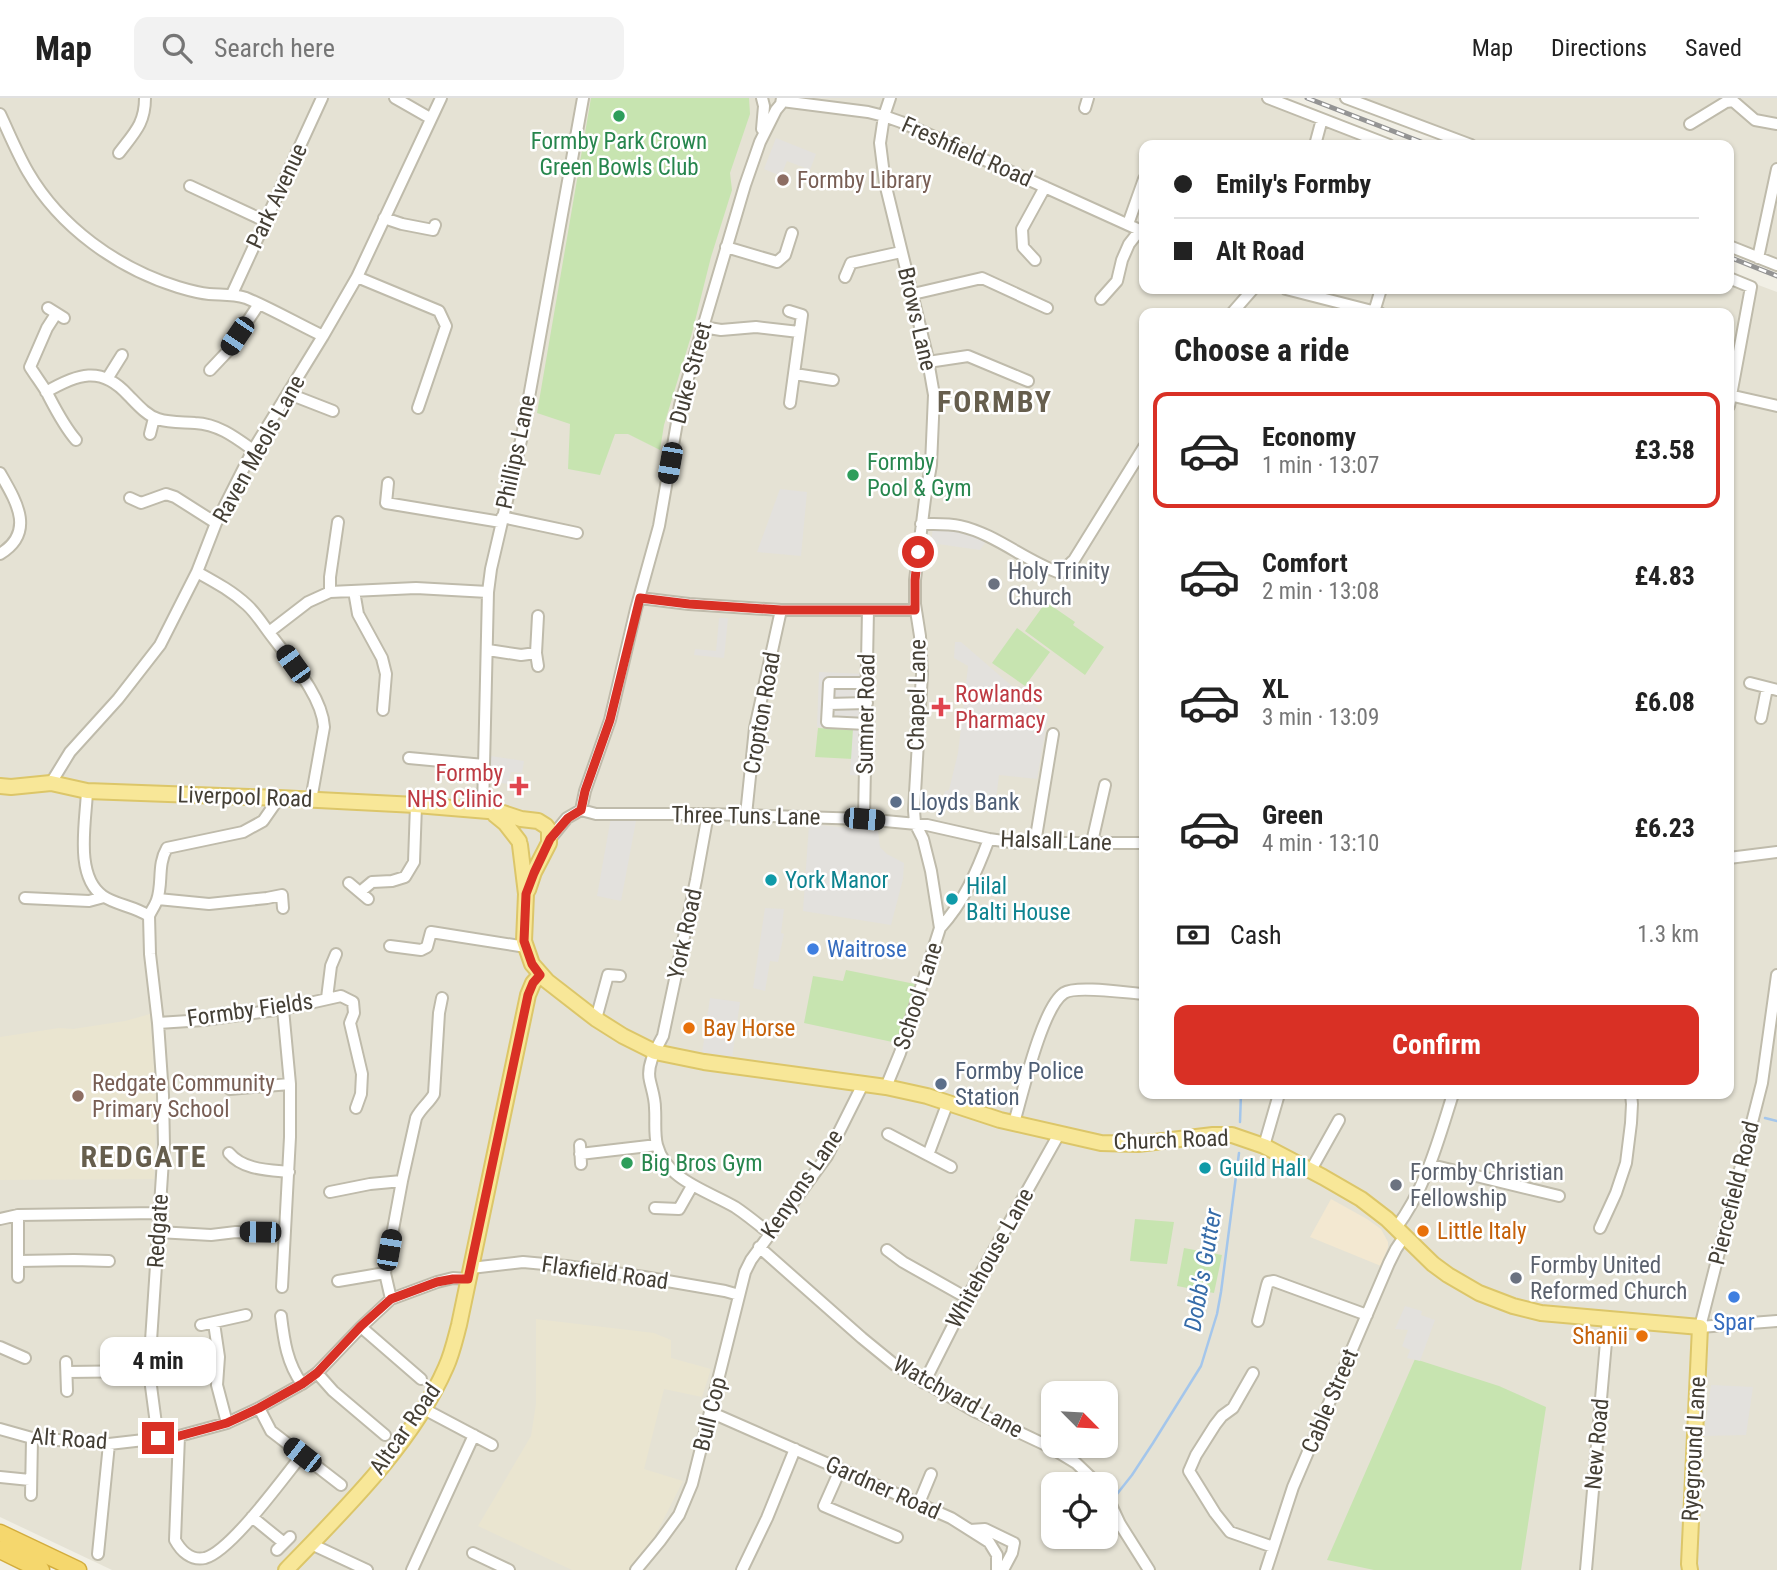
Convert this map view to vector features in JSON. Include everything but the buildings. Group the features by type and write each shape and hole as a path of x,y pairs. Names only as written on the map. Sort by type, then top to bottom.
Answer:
{"highway":[{"path":"0,1533 78,1570"},
{"path":"0,1550 41,1570"}],"main road":[{"name":"Liverpool Road","path":"0,786 51,783 87,791 416,805 500,812 536,821"},
{"path":"486,811 505,823 523,849 536,853 547,844"},
{"path":"526,894 550,835 546,826 536,821 525,824 518,836 526,894 524,941 532,964 540,975"},
{"name":"Church Road","path":"540,975 596,1019 655,1052 704,1062 886,1087 948,1102 1014,1123 1101,1143 1128,1144 1232,1135 1264,1146 1375,1208 1433,1264 1479,1293 1541,1313 1700,1327"},
{"name":"Altcar Road","path":"286,1570 356,1496 394,1450 424,1409 446,1367 453,1349 528,995 540,975"},
{"name":"Ryeground Lane","path":"1690,1570 1700,1327"}],"street":[{"path":"118,153 140,125 145,113 145,98"},
{"name":"Park Avenue","path":"232,294 322,98"},
{"path":"395,98 430,118"},
{"name":"Raven Meols Lane","path":"51,783 70,752 118,699 160,645 253,450 357,277 441,98"},
{"name":"Phillips Lane","path":"486,811 484,765 488,592 491,569 522,436 583,98"},
{"name":"Brows Lane","path":"890,98 880,143 885,183 934,395 930,466 921,524"},
{"path":"1268,98 1376,140"},
{"path":"1346,98 1458,140"},
{"path":"1690,124 1726,102 1733,102 1755,120 1777,124"},
{"name":"Freshfield Road","path":"773,103 848,104 884,116 914,127 1139,230"},
{"name":"Duke Street","path":"581,810 610,720 659,526 680,405 726,247 773,103"},
{"path":"0,114 27,171 43,195 90,241 116,259 152,278 192,291 232,294 323,336"},
{"path":"1316,140 1322,119"},
{"path":"1758,258 1777,169"},
{"path":"188,187 265,221"},
{"path":"1035,260 1023,247 1022,229 1045,187"},
{"path":"1128,224 1139,193"},
{"path":"384,218 433,230 435,225"},
{"path":"726,247 777,261 785,255 792,233"},
{"path":"1101,299 1117,281 1129,244 1139,234"},
{"path":"1734,248 1777,265"},
{"path":"845,277 851,263 901,252"},
{"path":"357,277 439,311 446,326 418,408"},
{"path":"912,294 982,278 1047,308"},
{"path":"1734,280 1751,287 1734,378"},
{"path":"1236,308 1249,294"},
{"path":"1305,294 1358,308"},
{"path":"210,370 227,352 258,304"},
{"path":"789,311 802,314 790,403"},
{"path":"56,313 30,367 77,442"},
{"path":"703,327 721,330 756,327 799,332"},
{"path":"107,379 123,355"},
{"path":"928,362 968,356 1027,382"},
{"path":"795,374 833,380"},
{"path":"46,391 68,379 93,375 120,386 154,418 170,422 208,424 231,434 253,450"},
{"path":"289,391 331,414 341,399"},
{"path":"1734,400 1777,406"},
{"path":"150,434 154,418"},
{"path":"921,524 962,526 1059,573 1074,560 1139,455"},
{"path":"0,473 16,500 21,518 20,531 13,545 0,554"},
{"path":"388,483 386,503 577,533"},
{"path":"139,504 166,494 216,523"},
{"path":"330,592 338,522"},
{"name":"Chapel Lane","path":"915,823 922,674 920,636 915,610 915,580 921,524"},
{"path":"197,572 231,592 248,606 312,693 323,717 323,737 312,800"},
{"path":"269,632 308,602 330,592 416,588 488,592"},
{"path":"355,591 358,614 382,658 386,674 383,710"},
{"path":"640,598 781,610 915,610"},
{"name":"Cropton Road","path":"746,815 755,728 781,610"},
{"name":"Sumner Road","path":"864,819 868,610"},
{"path":"538,616 538,666"},
{"path":"488,650 520,655 536,653"},
{"path":"866,724 827,722 829,683 867,683"},
{"path":"1750,683 1772,689 1761,718"},
{"path":"828,704 867,703"},
{"path":"1035,843 1053,734"},
{"path":"409,758 484,765"},
{"path":"1092,842 1105,785"},
{"path":"87,791 84,862 89,883 104,897 140,909 149,916 158,899 160,865 167,848 243,832 263,821 279,798"},
{"path":"349,883 364,895 372,882 405,877 414,862 416,805"},
{"path":"547,844 568,818 581,810"},
{"name":"Three Tuns Lane","path":"581,810 596,814 746,815 864,819 927,825"},
{"name":"York Road","path":"657,1145 649,1071 663,1036 708,814"},
{"path":"536,821 568,818"},
{"name":"School Lane","path":"886,1087 900,1053 940,928 923,839 915,823"},
{"name":"Halsall Lane","path":"927,825 1018,843 1139,843"},
{"path":"940,928 967,892 989,839"},
{"path":"1734,857 1777,852"},
{"path":"158,899 209,904 282,895 283,908"},
{"path":"24,898 89,901 104,897"},
{"name":"Redgate","path":"149,916 163,1095 164,1145 149,1370 158,1438"},
{"path":"390,946 421,950 427,947 431,932 526,947"},
{"path":"327,998 331,966 336,954"},
{"path":"596,1019 608,975 620,976"},
{"name":"Piercefield Road","path":"1700,1327 1762,1083 1777,975"},
{"path":"1014,1123 1045,1021 1063,993 1082,990 1139,994"},
{"name":"Formby Fields","path":"158,1023 204,1020 283,1009 341,996 353,1002 354,1013 350,1023 362,1074 360,1101"},
{"path":"391,1299 385,1273 416,1118 434,1094 434,1012 442,998"},
{"path":"282,1287 289,1172 290,1084 283,1009"},
{"path":"227,1089 290,1084"},
{"name":"Kenyons Lane","path":"759,1247 827,1156 863,1084"},
{"path":"1264,1146 1278,1099"},
{"name":"Cable Street","path":"1266,1570 1293,1488 1396,1249 1410,1206 1431,1165 1451,1099"},
{"path":"1600,1228 1626,1163 1632,1099"},
{"path":"928,1154 948,1102"},
{"path":"1311,1170 1337,1118 1351,1125"},
{"path":"888,1134 951,1167"},
{"name":"Whitehouse Lane","path":"924,1383 967,1298 1059,1134"},
{"path":"580,1155 657,1145 664,1161 692,1186 737,1209 769,1233"},
{"path":"232,1160 261,1169 289,1172"},
{"path":"1431,1165 1559,1196"},
{"path":"337,1187 402,1181"},
{"path":"655,1208 679,1209 692,1186"},
{"path":"0,1219 18,1215 158,1213"},
{"path":"18,1215 18,1277"},
{"path":"158,1232 211,1235 236,1232 284,1233"},
{"name":"Bull Cop","path":"636,1570 679,1515 692,1484 745,1272 759,1247"},
{"name":"Watchyard Lane","path":"759,1247 895,1365 974,1411 1048,1446 1085,1472"},
{"path":"887,1250 967,1298"},
{"path":"19,1261 109,1261"},
{"name":"Flaxfield Road","path":"469,1274 523,1262 644,1277 739,1295"},
{"path":"343,1277 385,1273"},
{"name":"Alt Road","path":"0,1429 32,1437 109,1444 179,1436 227,1423 259,1408 317,1373 361,1326 391,1299 437,1282 469,1274"},
{"path":"1258,1321 1268,1282 1274,1281 1367,1315"},
{"path":"201,1325 246,1315"},
{"path":"280,1316 285,1348 293,1373 302,1384"},
{"name":"New Road","path":"1586,1570 1608,1319"},
{"path":"1700,1327 1777,1321"},
{"path":"214,1322 219,1357 217,1385 227,1423"},
{"path":"361,1326 421,1379"},
{"path":"0,1347 25,1357"},
{"path":"67,1391 67,1367 149,1370"},
{"path":"317,1373 333,1391 385,1436"},
{"path":"1253,1373 1233,1408 1215,1425 1189,1471 1230,1532 1273,1547"},
{"path":"259,1408 271,1431 341,1485"},
{"path":"424,1409 492,1445"},
{"name":"Gardner Road","path":"710,1412 919,1503 971,1530 989,1542 996,1555 997,1570"},
{"path":"412,1570 474,1435"},
{"path":"179,1436 175,1540 181,1551 192,1557 203,1558 216,1553 252,1517 302,1455"},
{"path":"31,1495 32,1437"},
{"path":"98,1554 109,1444"},
{"name":"Gardner Road","path":"745,1569 795,1449"},
{"path":"840,1470 824,1506 897,1537"},
{"path":"919,1503 931,1474"},
{"path":"0,1476 30,1480"},
{"path":"252,1517 284,1543"},
{"path":"1118,1520 1149,1570"},
{"name":"Gardner Road","path":"971,1530 985,1529 1014,1543 1003,1570"},
{"path":"311,1544 367,1570"},
{"path":"473,1553 509,1570"}],"shaded area":[{"path":"0,98 1280,98 1387,140 1139,140 1139,294 1734,294 1734,276 1777,292 1777,1570 112,1570 0,1517"},
{"path":"1334,98 1777,98 1777,266 1734,250 1734,140 1445,140"},
{"path":"776,138 816,154 810,170 787,161 781,176 764,169"},
{"path":"780,489 807,492 801,556 757,552"},
{"path":"933,527 961,530 987,540 980,550 931,543"},
{"path":"719,618 728,618 724,658 694,655 695,649 716,651"},
{"path":"955,642 961,642 1048,717 1037,779 999,775 995,808 942,801 945,791 949,790 958,753 968,666 954,658"},
{"path":"819,672 865,674 862,776 850,775 853,729 817,727"},
{"path":"491,756 524,761 522,773 511,772 508,784 488,781"},
{"path":"611,817 636,821 621,901 597,896"},
{"path":"809,824 878,831 880,847 904,863 903,879 891,925 803,911"},
{"path":"765,908 784,909 781,933 784,934 778,962 770,961 765,991 753,988"},
{"path":"710,998 740,1002 732,1058 702,1054"},
{"name":"Redgate Community Primary School","path":"150,1014 158,1122 154,1179 0,1180 0,1037 59,1028 73,1029"},
{"path":"1331,1199 1381,1229 1388,1247 1381,1266 1310,1237"},
{"path":"1405,1306 1422,1311 1421,1315 1435,1320 1420,1361 1407,1358 1410,1350 1402,1346 1408,1330 1395,1329"},
{"path":"536,1319 654,1333 671,1340 671,1358 711,1369 702,1397 664,1389 644,1469 683,1481 653,1540 630,1570 572,1570 478,1526 531,1436 536,1404"},
{"path":"1711,1385 1753,1387 1746,1435 1704,1436"}],"green space":[{"path":"591,98 749,98 750,114 730,173 732,190 664,425 660,450 628,434 615,434 600,475 568,469 570,424 537,413"},
{"path":"1046,602 1104,647 1085,675 1025,631"},
{"path":"1017,628 1050,652 1025,686 992,663"},
{"path":"818,728 855,730 853,759 815,757"},
{"path":"846,970 915,984 897,1043 804,1023 813,976 843,981"},
{"path":"1135,1219 1174,1222 1167,1264 1130,1261"},
{"path":"1184,1248 1222,1255 1214,1293 1177,1286"},
{"path":"1415,1359 1499,1386 1546,1407 1521,1570 1374,1570 1327,1560"}],"waterway":[{"name":"Dobb's Gutter","path":"1240,1122 1241,1099"},
{"path":"1765,1118 1777,1121"},
{"name":"Dobb's Gutter","path":"1118,1493 1201,1366 1221,1292 1239,1153"}],"railway":[{"path":"1307,98 1416,140"},
{"path":"1734,259 1777,276"}],"place":[{"name":"Formby Park Crown Green Bowls Club","path":"619,116"},
{"name":"Formby Library","path":"783,180"},
{"name":"Formby Pool & Gym","path":"853,475"},
{"name":"Holy Trinity Church","path":"994,584"},
{"name":"Rowlands Pharmacy","path":"941,707"},
{"name":"Formby NHS Clinic","path":"519,786"},
{"name":"Lloyds Bank","path":"896,802"},
{"name":"York Manor","path":"771,880"},
{"name":"Hilal Balti House","path":"952,899"},
{"name":"Waitrose","path":"813,949"},
{"name":"Bay Horse","path":"689,1028"},
{"name":"Formby Police Station","path":"941,1084"},
{"name":"Redgate Community Primary School","path":"78,1096"},
{"name":"Big Bros Gym","path":"627,1163"},
{"name":"Guild Hall","path":"1205,1168"},
{"name":"Formby Christian Fellowship","path":"1396,1185"},
{"name":"Little Italy","path":"1423,1231"},
{"name":"Formby United Reformed Church","path":"1516,1278"},
{"name":"Spar","path":"1734,1297"},
{"name":"Shanii","path":"1642,1336"}],"district":[{"name":"FORMBY","path":"995,401"},
{"name":"REDGATE","path":"144,1156"}],"route":[{"path":"158,1438 179,1436 227,1423 259,1408 317,1373 361,1326 391,1299 437,1282 468,1279 528,995 540,975 532,964 524,941 526,894 550,839 568,818 581,810 610,720 640,598 781,610 915,610 918,552"}]}
